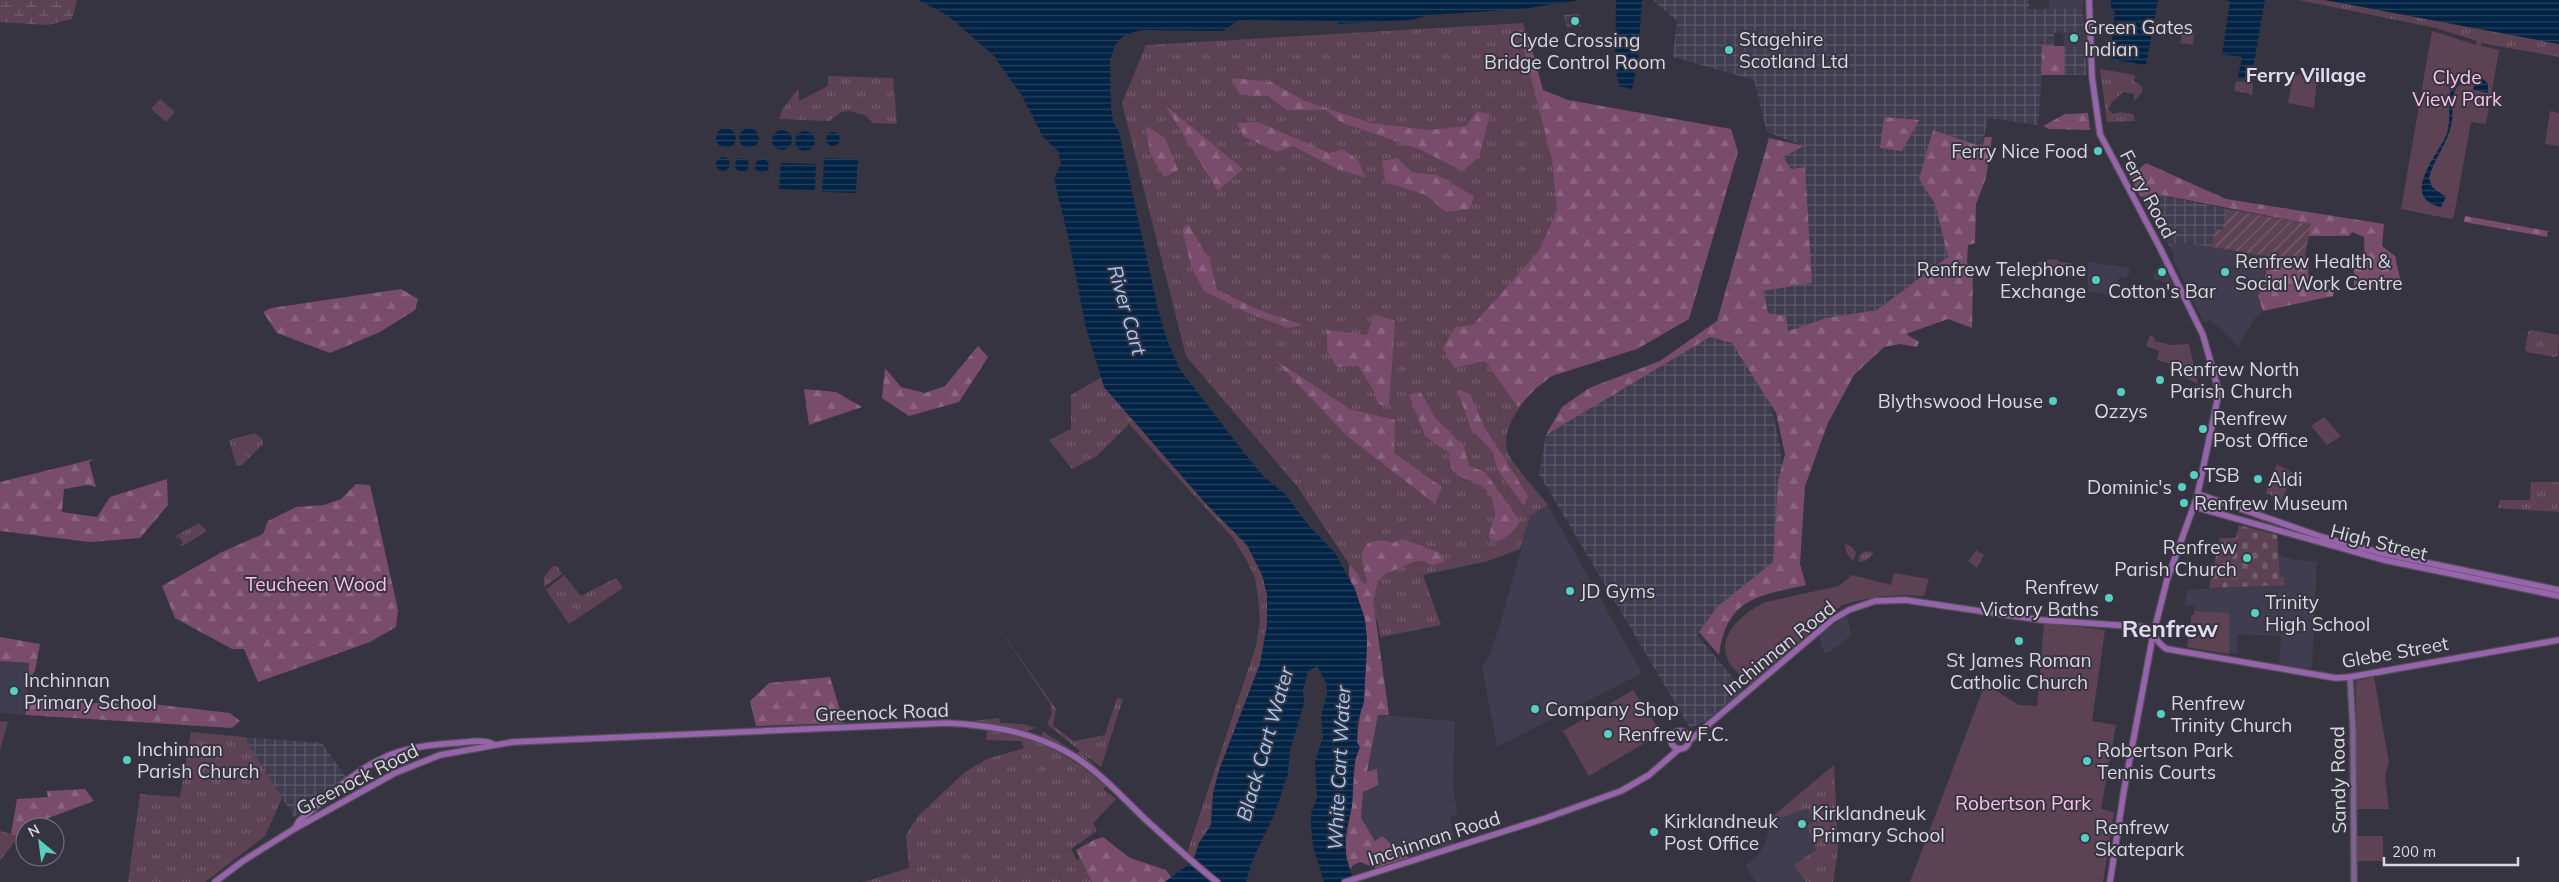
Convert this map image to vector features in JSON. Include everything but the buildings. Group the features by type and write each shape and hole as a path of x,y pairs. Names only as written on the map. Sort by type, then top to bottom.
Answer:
{"main road":[{"name":"Ferry Road","path":"2089,0 2092,77 2100,134 2203,335 2219,392 2198,494"},
{"path":"2110,882 2124,790 2153,635 2168,580 2198,494"},
{"name":"High Street","path":"2198,494 2322,537 2401,557 2559,590"},
{"name":"High Street","path":"2195,507 2400,564 2559,596"},
{"path":"2400,564 2401,557"},
{"name":"Inchinnan Road","path":"1688,738 1696,734 1838,616 1876,602 1918,601 2058,622 2146,627 2153,635"},
{"name":"Glebe Street","path":"2153,635 2159,644 2167,649 2317,676 2350,677 2559,640"},
{"name":"Sandy Road","path":"2350,677 2353,730 2354,882"},
{"name":"Greenock Road","path":"215,882 243,861 294,829 395,773 440,755 494,745 632,736 946,723 994,727 1035,738 1081,762 1185,856 1217,882"},
{"path":"1682,731 1688,738 1684,748 1679,749 1672,745 1671,740 1675,732 1682,731"},
{"name":"Greenock Road","path":"294,829 299,821 375,763 402,751 429,745 488,742 494,745"},
{"name":"Inchinnan Road","path":"1666,760 1672,745"},
{"name":"Inchinnan Road","path":"1345,882 1538,821 1621,791 1644,779 1679,749"},
{"path":"342,787 351,797"}],"shaded area":[{"path":"1653,0 2029,0 2029,9 2082,8 2085,31 2054,33 2054,46 2042,46 2038,125 1988,118 1982,147 1933,130 1920,179 1935,204 1948,257 1877,310 1826,318 1788,331 1768,313 1763,291 1805,167 1791,169 1783,157 1804,146 1767,132 1754,80 1673,57 1677,21"},
{"path":"2049,0 2083,0 2083,7 2049,10"},
{"path":"1579,14 1581,26 1567,28 1564,15"},
{"path":"2085,31 2086,47 2064,46 2063,32"},
{"path":"2064,46 2086,47 2086,75 2064,75"},
{"path":"2152,193 2227,209 2223,230 2215,229 2211,247 2179,242 2169,246 2141,197"},
{"path":"2179,242 2267,256 2264,284 2258,296 2263,311 2253,320 2238,348 2231,338 2210,320 2204,323 2173,259 2175,255 2169,246"},
{"path":"2088,262 2130,269 2127,278 2120,276 2111,295 2088,292"},
{"path":"2162,264 2173,285 2153,279 2157,267"},
{"path":"1710,337 1732,343 1770,401 1780,445 1783,476 1777,566 1697,635 1743,690 1704,722 1690,728 1539,474 1546,435"},
{"path":"1548,505 1642,673 1497,747 1482,666 1488,659 1500,625 1530,516"},
{"name":"Trinity High School","path":"2279,555 2294,560 2317,561 2312,667 2307,669 2279,664 2281,636 2237,634 2237,654 2187,647 2191,615 2194,615 2195,605 2185,605 2187,590 2284,584 2284,578 2280,579"},
{"path":"1847,616 1851,636 1831,651 1824,653 1819,636"},
{"name":"Inchinnan Primary School","path":"0,661 29,663 26,715 0,713"},
{"path":"1378,715 1455,721 1453,782 1457,814 1450,817 1455,844 1408,858 1382,837 1376,841 1370,834 1361,818 1363,792 1367,788 1367,772"},
{"path":"244,737 322,743 346,777 294,817"},
{"name":"Kirklandneuk Primary School","path":"1834,765 1838,849 1833,882 1756,882 1745,866 1758,855 1765,844 1768,832 1767,821"}],"green space":[{"path":"0,0 77,0 72,19 48,25 0,22"},
{"path":"2299,0 2325,0 2559,44 2559,57 2487,44 2436,28"},
{"path":"1523,23 1581,217 1535,389 1512,419 1506,437 1506,446 1512,461 1548,505 1530,516 1520,549 1488,561 1423,575 1441,625 1380,637 1378,623 1363,585 1297,486 1186,356 1122,103 1146,45"},
{"name":"Clyde View Park","path":"2481,26 2485,27 2481,46 2499,50 2486,124 2471,122 2454,216 2451,219 2401,209 2432,31 2476,45"},
{"path":"2184,28 2194,30 2193,45 2180,43"},
{"path":"1519,30 1527,31 1543,90 1568,100 1731,129 1738,152 1689,319 1637,349 1552,376 1535,389 1518,407 1485,361 1454,368 1443,348 1455,327 1473,325 1539,251 1557,210 1552,160"},
{"path":"2042,46 2064,46 2064,75 2041,75"},
{"path":"2100,69 2135,75 2134,81 2143,87 2142,93 2134,101 2134,94 2123,92 2111,103 2108,109 2113,114 2120,112 2133,114 2135,121 2107,122"},
{"path":"2306,71 2313,74 2317,79 2314,108 2288,103 2293,77"},
{"path":"828,76 893,78 897,124 873,123 865,115 849,111 842,112 829,121 779,119 782,110 798,89 799,101 828,86"},
{"path":"1231,78 1271,82 1305,101 1371,123 1430,130 1466,126 1477,111 1490,114 1479,157 1463,171 1421,150 1343,123 1325,110 1287,110 1268,96 1240,95"},
{"path":"2236,81 2253,83 2252,96 2247,93 2234,91"},
{"path":"160,99 175,112 166,122 151,109"},
{"path":"1165,105 1243,169 1218,191"},
{"path":"2550,111 2559,113 2559,146 2545,144"},
{"path":"2088,113 2090,130 2049,129 2043,126 2065,114"},
{"path":"1884,117 1919,120 1902,151 1880,148"},
{"path":"1258,122 1329,153 1343,149 1359,161 1365,178 1333,167 1293,146 1277,152 1243,136 1237,123"},
{"path":"1146,126 1165,138 1178,170 1164,177 1150,153"},
{"path":"1933,130 1982,147 1985,137 1992,137 1986,178 1976,204 1975,243 1968,245 1967,263 1973,270 1972,328 1948,319 1906,334 1919,342 1917,347 1900,344 1884,347 1854,375 1828,423 1805,486 1800,564 1806,585 1759,597 1737,611 1729,622 1723,636 1719,655 1699,632 1717,607 1773,562 1778,481 1785,454 1776,413 1732,343 1710,337 1546,435 1562,407 1589,388 1660,361 1717,321 1769,138 1804,146 1783,157 1791,169 1805,167 1812,283 1763,291 1768,313 1786,316 1788,331 1826,318 1877,310 1948,257 1935,204 1919,179"},
{"path":"1397,158 1412,172 1437,175 1474,196 1470,209 1446,212 1426,195 1385,182 1382,161"},
{"path":"2146,163 2226,199 2384,224 2382,246 2395,256 2402,288 2354,287 2354,269 2365,268 2364,237 2352,232 2349,236 2308,236 2310,224 2152,193 2141,197 2130,177"},
{"path":"2227,209 2311,224 2304,262 2211,247 2215,229 2223,230"},
{"path":"2465,216 2548,231 2547,237 2464,222"},
{"path":"1188,224 1210,261 1217,290 1254,308 1302,325 1288,328 1248,313 1204,291 1192,269 1182,229"},
{"path":"2057,259 2060,262 2070,263 2077,272 2077,277 2065,276 2060,271 2049,274 2049,270 2039,270 2037,263"},
{"path":"2268,261 2308,264 2309,291 2335,289 2333,296 2263,311 2258,296 2264,284"},
{"path":"401,289 418,299 415,310 380,332 330,353 277,333 263,312 271,308"},
{"path":"1374,314 1395,321 1389,406 1378,404 1373,389 1358,366 1337,367 1327,351 1327,330 1367,335"},
{"path":"2531,330 2559,335 2558,355 2555,357 2527,352 2525,349 2528,332"},
{"path":"2150,335 2154,337 2155,341 2171,345 2189,344 2198,384 2178,374 2179,366 2157,360 2159,351 2146,346"},
{"path":"2548,340 2552,340 2555,345 2554,349 2548,350 2545,347 2545,343"},
{"path":"978,346 988,357 959,402 909,416 882,398 885,368 901,387 925,393 945,386"},
{"path":"1275,360 1350,409 1395,420 1394,453 1442,487 1435,504 1347,436"},
{"path":"1102,377 1104,387 1208,506 1247,545 1262,575 1267,594 1267,625 1260,665 1219,770 1213,794 1211,825 1199,843 1194,860 1187,853 1256,646 1260,620 1255,577 1233,538 1129,424 1097,456 1072,469 1049,440 1071,429 1071,395"},
{"path":"804,389 836,392 862,407 809,425"},
{"path":"1457,389 1470,394 1485,428 1528,496 1524,506 1497,469 1493,452 1471,429"},
{"path":"1420,391 1436,419 1464,446 1469,466 1485,472 1520,521 1515,529 1506,537 1493,542 1489,537 1495,510 1492,499 1487,491 1475,482 1456,474 1451,467 1449,453 1425,436 1409,395"},
{"path":"2324,417 2341,436 2327,445 2311,426"},
{"path":"255,433 263,440 263,444 242,465 237,466 229,440"},
{"path":"241,449 248,458 242,465 237,466 232,451"},
{"path":"94,459 89,462 96,487 87,485 64,489 62,512 97,517 110,497 167,479 168,505 140,538 90,542 0,531 0,482"},
{"path":"2277,464 2293,473 2282,500 2266,493"},
{"path":"2531,482 2559,482 2559,512 2498,508 2500,500 2530,500"},
{"name":"Teucheen Wood","path":"356,484 370,485 398,610 396,627 370,642 258,682 244,649 232,649 175,618 162,586 222,552 263,534 268,521 296,507 324,505 341,499"},
{"path":"199,523 206,530 205,532 183,546 180,545 183,543 179,537 176,539 177,535"},
{"path":"2239,525 2277,535 2280,578 2284,577 2284,585 2209,588 2220,538 2236,538"},
{"path":"1403,539 1440,553 1445,561 1432,566 1424,561 1416,561 1385,574 1378,581 1373,600 1389,715 1378,715 1367,772 1377,769 1378,785 1363,792 1361,818 1375,841 1382,836 1408,858 1376,868 1360,862 1353,865 1350,870 1346,852 1346,837 1359,745 1357,743 1358,728 1367,652 1367,636 1364,614 1350,578 1350,564 1365,585 1367,581 1362,557 1365,547 1372,542 1383,540 1392,543"},
{"path":"1845,544 1852,547 1856,553 1853,561 1846,552"},
{"path":"1976,550 1984,555 1977,568 1968,561"},
{"path":"1866,551 1874,553 1865,561 1858,562 1860,554"},
{"path":"553,566 557,566 562,574 544,587 544,577"},
{"path":"1894,573 1929,579 1924,596 1881,596 1841,606 1750,684 1737,672 1727,658 1725,648 1730,631 1742,617 1758,606 1766,602 1839,586 1852,575 1891,585"},
{"path":"564,575 581,596 616,578 623,588 569,624 546,590"},
{"path":"2194,611 2229,613 2229,654 2187,647 2191,615 2194,615"},
{"path":"989,614 1056,709 1053,726 1074,741 1105,735 1117,698 1123,699 1101,767 1082,753 1109,780 1076,754 1043,737 1042,731 1077,753 1080,751 1047,724 1052,713 1050,703"},
{"name":"Robertson Park","path":"2044,623 2105,630 2092,721 2116,725 2101,809 2114,812 2103,882 1910,882 1985,684 2019,705 2037,706"},
{"path":"0,637 40,644 35,671 28,680 29,663 0,661"},
{"path":"830,677 844,723 756,726 750,701 769,683"},
{"path":"2374,677 2389,763 2385,775 2389,809 2357,809 2356,681"},
{"name":"Renfrew F.C.","path":"1633,690 1656,725 1658,735 1589,776 1563,731"},
{"path":"26,702 153,704 230,713 240,721 232,728 26,715"},
{"path":"999,718 1000,723 1023,724 1036,728 1027,731 973,721"},
{"path":"0,721 8,722 0,750"},
{"path":"988,729 1005,731 1036,741 1066,756 1106,786 1103,789 1116,799 1093,823 1097,831 1071,849 1077,860 1080,858 1092,882 863,882 909,868 906,835 919,815 965,772 987,759 1024,748 1021,741 986,740"},
{"path":"191,732 244,737 282,798 265,836 205,882 128,882 140,794 180,797"},
{"path":"1834,765 1838,849 1833,882 1806,882 1794,865 1816,850 1807,825 1814,822 1808,808 1778,819 1773,825 1771,818"},
{"path":"85,789 94,801 52,817 15,817 15,835 11,834 17,799 48,797 47,791"},
{"path":"0,831 15,835 15,841 0,861"},
{"path":"2357,836 2383,836 2383,861 2357,861"},
{"path":"1103,837 1130,858 1166,870 1171,877 1165,882 1092,882 1076,850"}],"water":[{"path":"918,0 1580,0 1523,9 1429,15 1411,20 1339,24 1334,21 1239,20 1223,31 1143,30 1122,37 1115,45 1110,61 1113,121 1119,132 1158,309 1167,340 1179,368 1263,476 1285,494 1310,527 1335,553 1355,589 1365,620 1367,640 1364,702 1357,723 1357,743 1360,747 1354,763 1352,806 1345,835 1346,857 1354,882 1324,882 1313,846 1311,813 1317,798 1315,761 1323,738 1321,716 1327,693 1326,683 1317,666 1308,671 1303,690 1304,704 1290,750 1288,774 1274,815 1252,861 1246,882 1165,882 1193,861 1199,843 1211,825 1213,794 1219,770 1260,664 1267,625 1267,594 1262,575 1247,545 1208,506 1104,387 1086,328 1068,236 1054,179 1061,163 1058,151 1043,137 1022,96 994,56 947,15"},
{"path":"1616,0 1642,0 1638,61 1632,89 1619,86 1615,65"},
{"path":"2111,0 2158,0 2146,65 2110,59 2115,11 2111,10"},
{"path":"2225,0 2265,0 2251,80 2238,77 2242,57 2222,54 2230,1"},
{"path":"2325,0 2559,0 2559,44"},
{"path":"2466,75 2482,78 2488,84 2488,93 2473,90 2475,82 2461,84 2455,91 2450,129 2429,178 2432,187 2446,197 2441,207 2429,202 2423,194 2422,184 2425,174 2447,133 2449,101 2452,88 2457,81"},
{"path":"726,128 733,131 736,138 733,145 726,148 719,145 716,138 719,131"},
{"path":"749,128 756,131 759,138 756,145 749,148 742,145 739,138 742,131"},
{"path":"782,130 789,133 792,140 789,147 782,150 775,147 772,140 775,133"},
{"path":"805,131 812,134 815,141 812,148 805,151 798,148 795,141 798,134"},
{"path":"830,132 836,132 840,139 836,146 830,146 826,142 826,136"},
{"path":"720,157 726,157 730,164 726,171 720,171 716,167 716,161"},
{"path":"739,158 745,158 749,165 745,172 739,172 735,168 735,162"},
{"path":"824,158 858,159 856,193 822,192"},
{"path":"759,159 765,159 769,166 765,173 759,173 755,169 755,163"},
{"path":"781,163 816,164 815,191 779,189"}],"place":[{"name":"Clyde Crossing Bridge Control Room","path":"1575,21"},
{"name":"Green Gates Indian","path":"2074,38"},
{"name":"Stagehire Scotland Ltd","path":"1729,50"},
{"name":"Ferry Nice Food","path":"2098,151"},
{"name":"Cotton's Bar","path":"2162,272"},
{"name":"Renfrew Health & Social Work Centre","path":"2225,272"},
{"name":"Renfrew Telephone Exchange","path":"2096,280"},
{"name":"Renfrew North Parish Church","path":"2160,380"},
{"name":"Ozzys","path":"2121,392"},
{"name":"Blythswood House","path":"2053,401"},
{"name":"Renfrew Post Office","path":"2203,429"},
{"name":"TSB","path":"2194,475"},
{"name":"Aldi","path":"2258,479"},
{"name":"Dominic's","path":"2182,487"},
{"name":"Renfrew Museum","path":"2184,503"},
{"name":"Renfrew Parish Church","path":"2247,558"},
{"name":"JD Gyms","path":"1570,591"},
{"name":"Renfrew Victory Baths","path":"2109,598"},
{"name":"Trinity High School","path":"2255,613"},
{"name":"St James Roman Catholic Church","path":"2019,641"},
{"name":"Inchinnan Primary School","path":"14,691"},
{"name":"Company Shop","path":"1535,709"},
{"name":"Renfrew Trinity Church","path":"2161,714"},
{"name":"Renfrew F.C.","path":"1608,734"},
{"name":"Inchinnan Parish Church","path":"127,760"},
{"name":"Robertson Park Tennis Courts","path":"2087,761"},
{"name":"Kirklandneuk Primary School","path":"1802,824"},
{"name":"Kirklandneuk Post Office","path":"1654,832"},
{"name":"Renfrew Skatepark","path":"2085,838"}],"district":[{"name":"Ferry Village","path":"2306,75"},
{"name":"Renfrew","path":"2170,629"}],"water label":[{"name":"River Cart","path":"1127,310"},
{"name":"Black Cart Water","path":"1265,744"},
{"name":"White Cart Water","path":"1339,768"}]}
